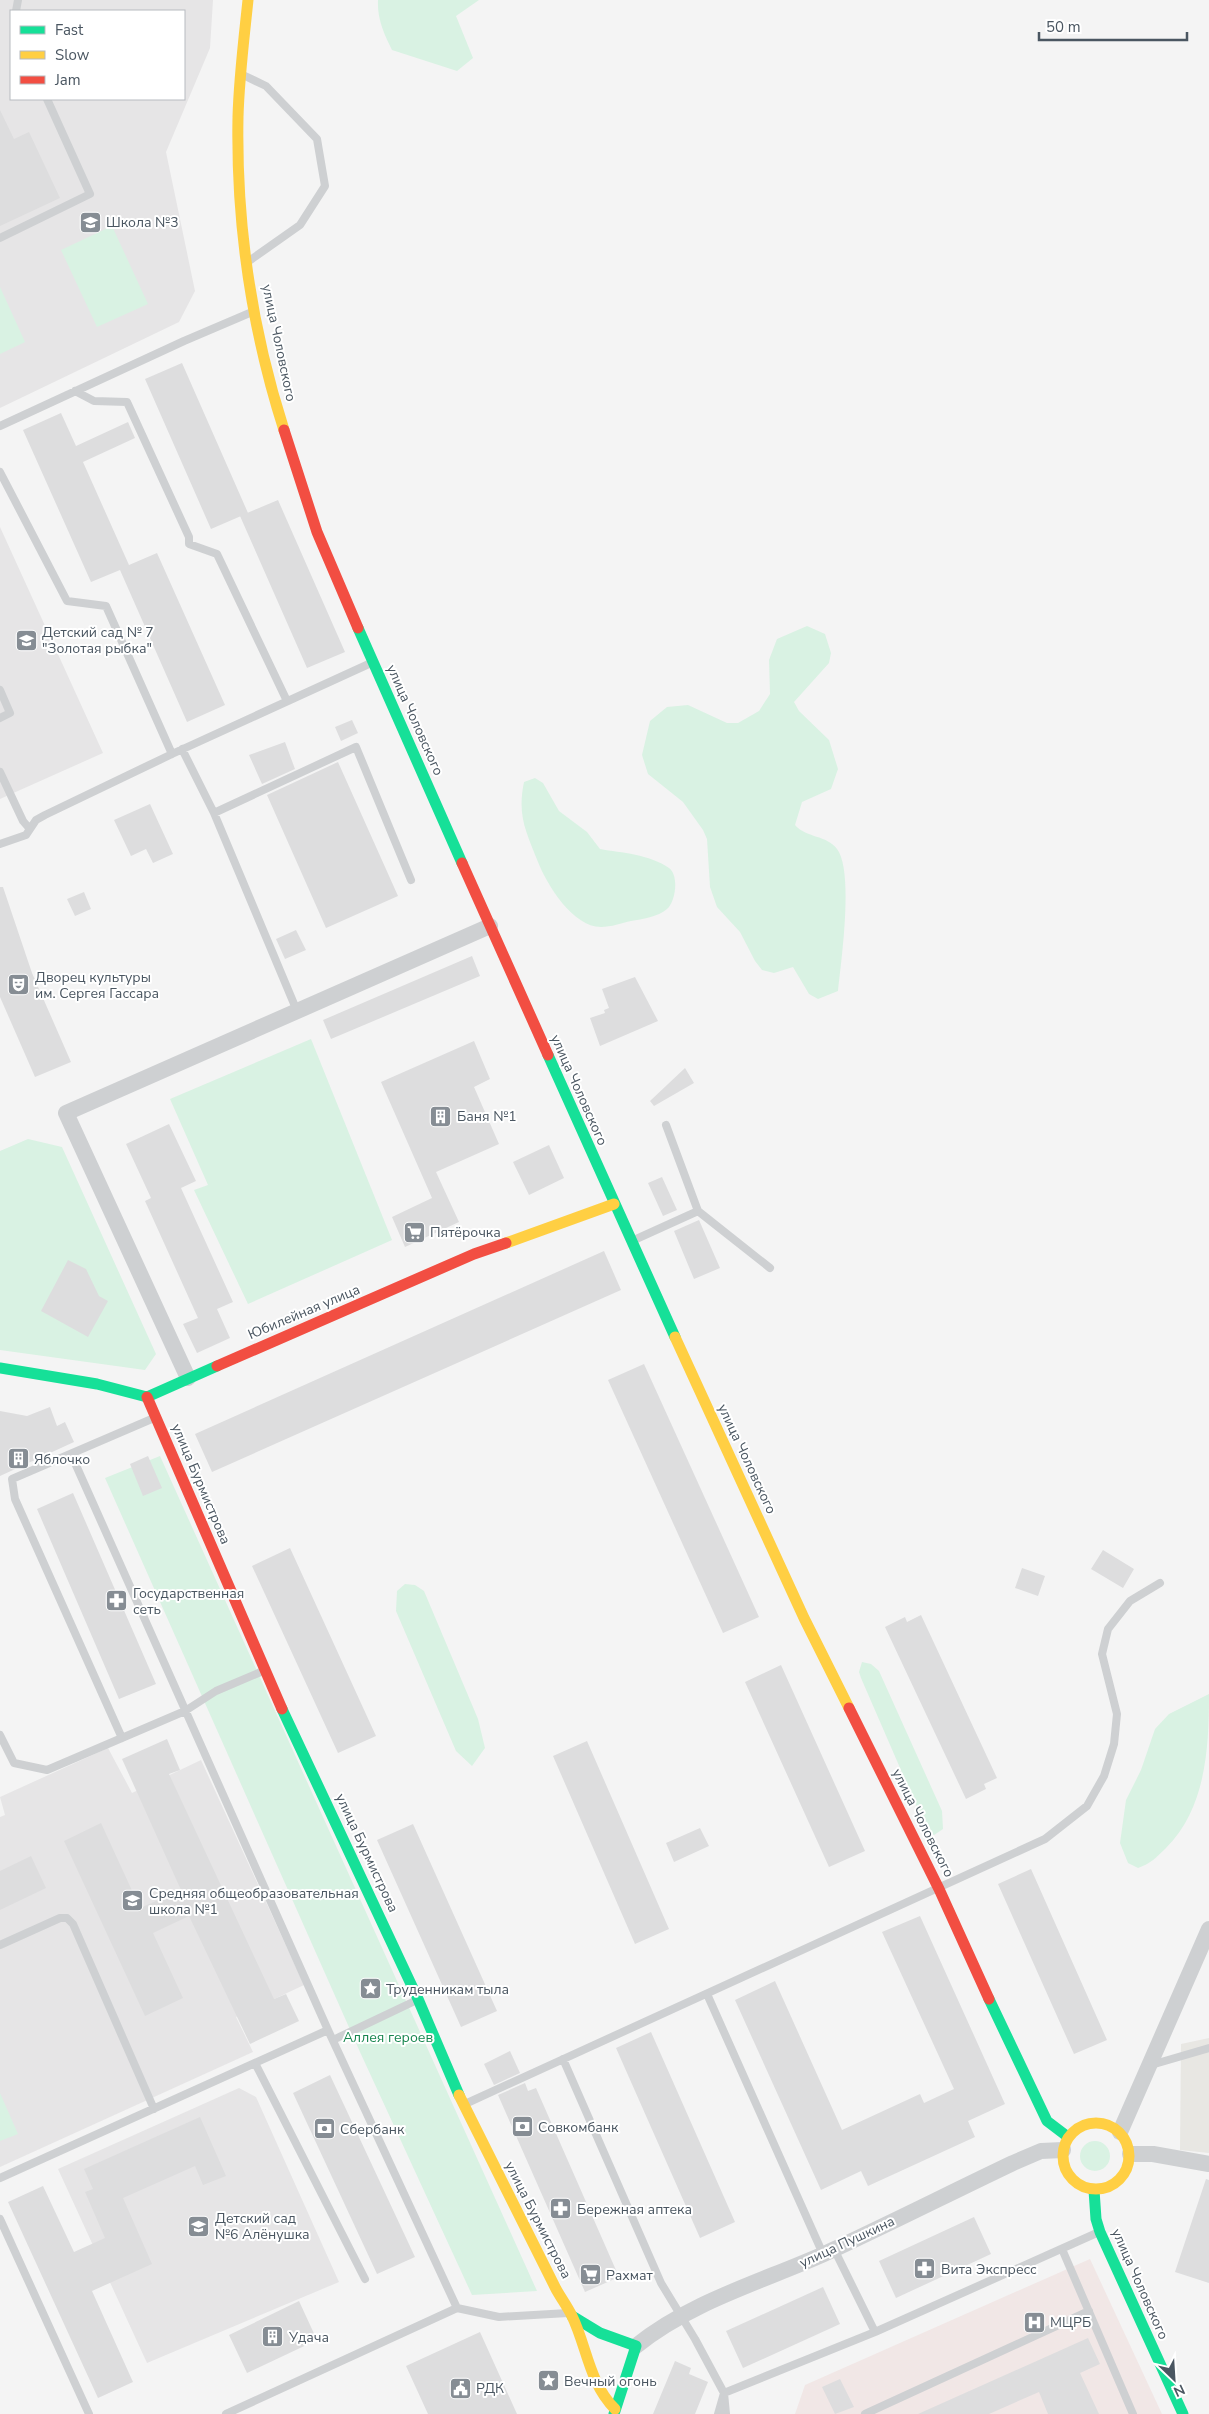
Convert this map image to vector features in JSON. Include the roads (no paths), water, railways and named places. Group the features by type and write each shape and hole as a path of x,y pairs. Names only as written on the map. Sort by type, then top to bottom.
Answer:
{"street":[{"name":"улица Чоловского","path":"248,0 240,74 238,118 242,225 254,312 277,408 317,532 631,1242 804,1618 940,1889 1047,2121 1065,2144"},
{"path":"188,1378 66,1113 490,926"},
{"name":"Юбилейная улица","path":"147,1397 474,1254 614,1204"},
{"path":"0,1368 97,1384 147,1397"},
{"name":"улица Бурмистрова","path":"147,1397 264,1670 418,1999 464,2104 571,2314 593,2376 605,2399 614,2411"},
{"path":"1120,2132 1209,1929"},
{"path":"1093,2122 1108,2124 1120,2132 1127,2142 1130,2154 1128,2168 1120,2180 1108,2188 1094,2190 1081,2186 1070,2177 1063,2165 1065,2144 1079,2127 1093,2122"},
{"name":"улица Пушкина","path":"636,2346 657,2329 680,2316 829,2252 1013,2163 1065,2144"},
{"path":"1130,2154 1153,2154 1209,2164"},
{"name":"улица Чоловского","path":"1094,2190 1096,2219 1100,2232 1183,2414"},
{"path":"571,2314 600,2333 636,2346 614,2411"}],"lane":[{"path":"240,74 266,86 317,139 325,186 300,225 247,262"},
{"path":"0,238 90,194 47,100"},
{"path":"0,426 184,341 254,312"},
{"path":"76,391 94,401 127,402 189,537 189,544 217,554 287,701"},
{"path":"0,472 67,601 106,606 172,754"},
{"path":"0,844 26,835 36,820 45,815 182,749 373,662"},
{"path":"0,690 10,713 0,718"},
{"path":"214,813 356,747 411,880"},
{"path":"182,749 214,813 297,1012"},
{"path":"0,772 23,821 29,828"},
{"path":"666,1125 698,1211 770,1268"},
{"path":"631,1242 698,1211"},
{"path":"122,1738 15,1499 12,1478 156,1418"},
{"path":"71,1454 328,2030 457,2308"},
{"path":"464,2104 940,1889 1045,1839 1087,1806 1104,1776 1114,1744 1117,1714 1102,1654 1108,1629 1130,1601 1160,1583"},
{"path":"0,1735 14,1763 47,1770 185,1711 216,1692 264,1670"},
{"path":"0,1945 60,1918 67,1918 73,1924 154,2109"},
{"path":"707,1994 829,2252 875,2332"},
{"path":"333,2040 418,1999"},
{"path":"0,2178 328,2030"},
{"path":"1150,2065 1209,2048"},
{"path":"563,2060 661,2283 696,2339 724,2393 726,2414"},
{"path":"256,2063 365,2280"},
{"path":"0,2219 89,2414"},
{"path":"724,2393 875,2332 1100,2232"},
{"path":"1062,2249 1133,2414"},
{"path":"226,2414 457,2308 499,2317 571,2314"},
{"path":"865,2414 1089,2312"},
{"path":"718,2414 724,2393"}],"place":[{"name":"Школа №3","path":"90,222"},
{"name":"Детский сад № 7 \"Золотая рыбка\"","path":"26,640"},
{"name":"Дворец культуры им. Сергея Гассара","path":"19,985"},
{"name":"Баня №1","path":"441,1116"},
{"name":"Пятёрочка","path":"414,1232"},
{"name":"Яблочко","path":"18,1459"},
{"name":"Государственная сеть","path":"117,1601"},
{"name":"Средняя общеобразовательная школа №1","path":"133,1901"},
{"name":"Труденникам тыла","path":"370,1989"},
{"name":"Совкомбанк","path":"522,2127"},
{"name":"Сбербанк","path":"324,2129"},
{"name":"Бережная аптека","path":"561,2209"},
{"name":"Детский сад №6 Алёнушка","path":"199,2226"},
{"name":"Вита Экспресс","path":"925,2269"},
{"name":"Рахмат","path":"590,2275"},
{"name":"МЦРБ","path":"1034,2322"},
{"name":"Удача","path":"273,2337"},
{"name":"Вечный огонь","path":"548,2381"},
{"name":"РДК","path":"460,2388"}],"park label":[{"name":"Аллея героев","path":"388,2037"}]}
